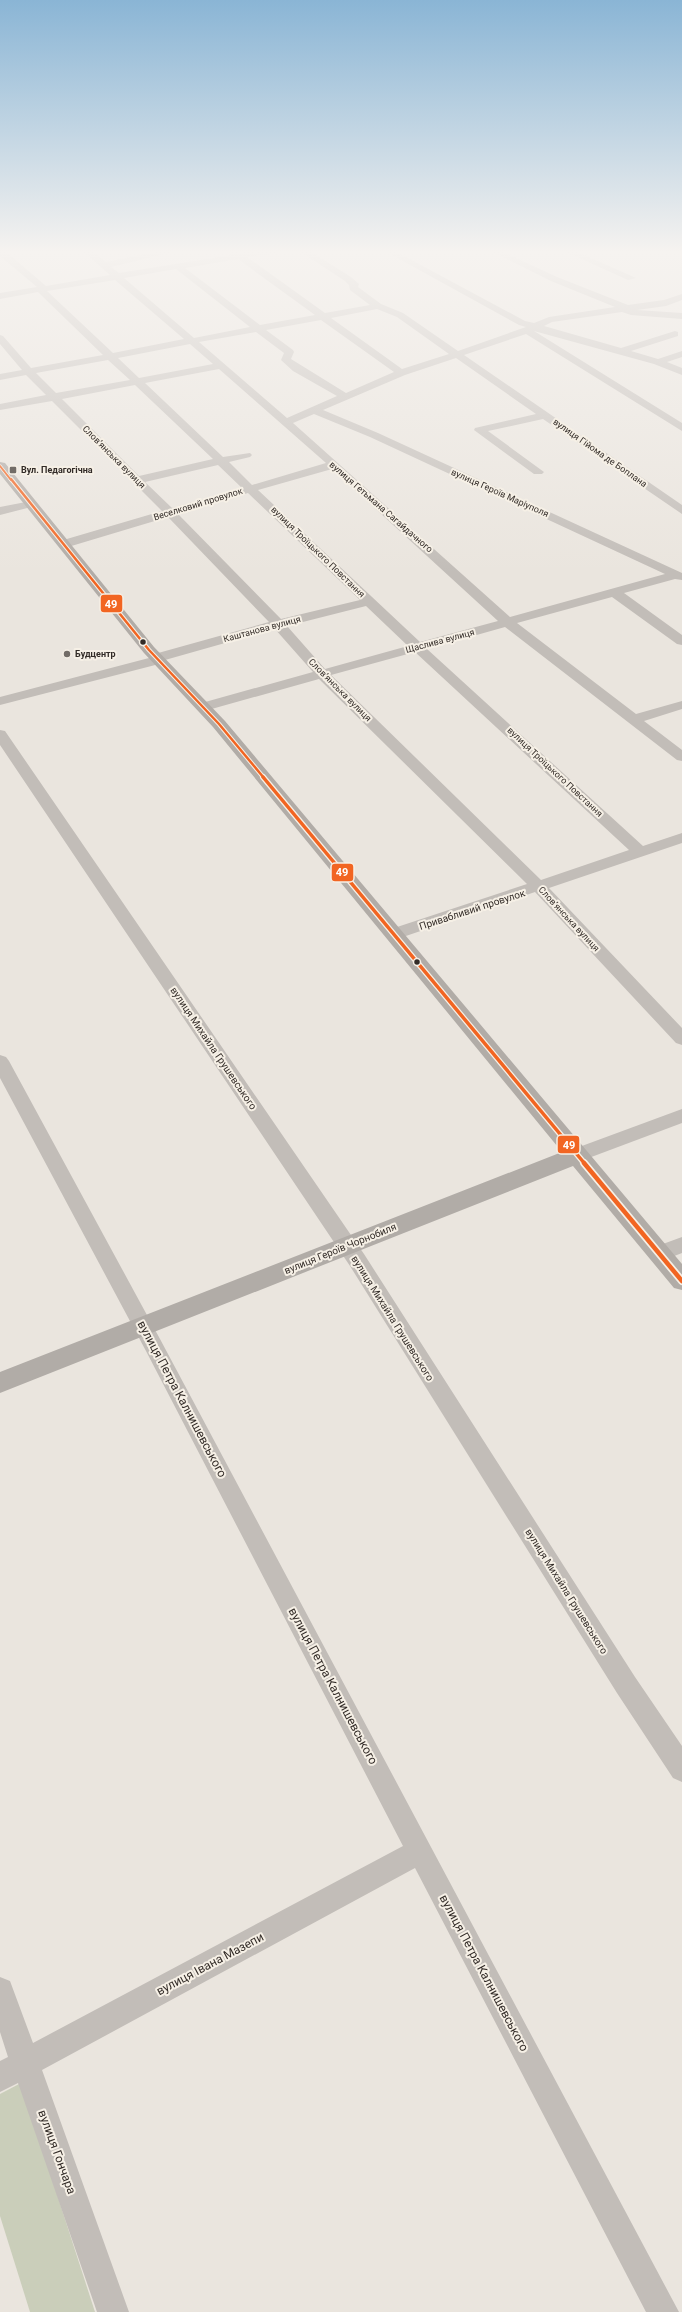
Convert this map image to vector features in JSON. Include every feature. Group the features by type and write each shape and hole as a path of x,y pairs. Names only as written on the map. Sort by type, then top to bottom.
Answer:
{"main road":[{"path":"0,466 157,659 203,707 394,934 682,1281"},
{"name":"вулиця Героїв Чорнобиля","path":"0,1383 578,1155"}],"street":[{"name":"Словʼянська вулиця","path":"17,358 54,398 170,513 278,624 322,674 538,886 682,1039"},
{"path":"0,377 105,358"},
{"name":"вулиця Троїцького Повстання","path":"111,358 220,461 251,488 369,602 419,646 640,852"},
{"name":"вулиця Гетьмана Сагайдачного","path":"211,358 286,422 434,554 508,623 635,719 682,757"},
{"path":"286,358 287,361 346,397"},
{"path":"381,358 402,373"},
{"path":"286,422 317,411 402,373 446,358"},
{"name":"вулиця Гійома де Боплана","path":"463,358 682,510"},
{"path":"574,358 682,428"},
{"path":"643,358 658,362 682,372"},
{"path":"658,362 670,358"},
{"path":"0,407 220,366"},
{"name":"вулиця Героїв Маріуполя","path":"317,411 374,435 679,577"},
{"path":"538,472 479,430 546,415"},
{"path":"137,480 246,455"},
{"name":"Веселковий провулок","path":"64,544 332,464"},
{"path":"0,510 31,504"},
{"name":"Щаслива вулиця","path":"203,707 419,646 679,577"},
{"path":"616,593 682,642"},
{"name":"Каштанова вулиця","path":"0,701 157,659 278,624 369,602"},
{"path":"635,719 682,705"},
{"name":"вулиця Михайла Грушевського","path":"0,734 347,1245 626,1685 682,1769"},
{"name":"Привабливий провулок","path":"394,934 682,838"},
{"name":"вулиця Петра Калнишевського","path":"0,1061 143,1326 663,2312"},
{"name":"вулиця Героїв Чорнобиля","path":"578,1155 682,1116"},
{"path":"659,1254 682,1245"},
{"name":"вулиця Івана Мазепи","path":"0,2077 420,1851"},
{"name":"вулиця Гончара","path":"0,1991 114,2312"}],"green space":[{"path":"21,2083 95,2312 30,2312 0,2216 0,2094"}],"transit line":[{"name":"49","path":"0,466 149,650 219,724 682,1281"}],"place":[{"name":"Вул. Педагогічна","path":"13,470"},
{"name":"Будцентр","path":"67,654"}]}
